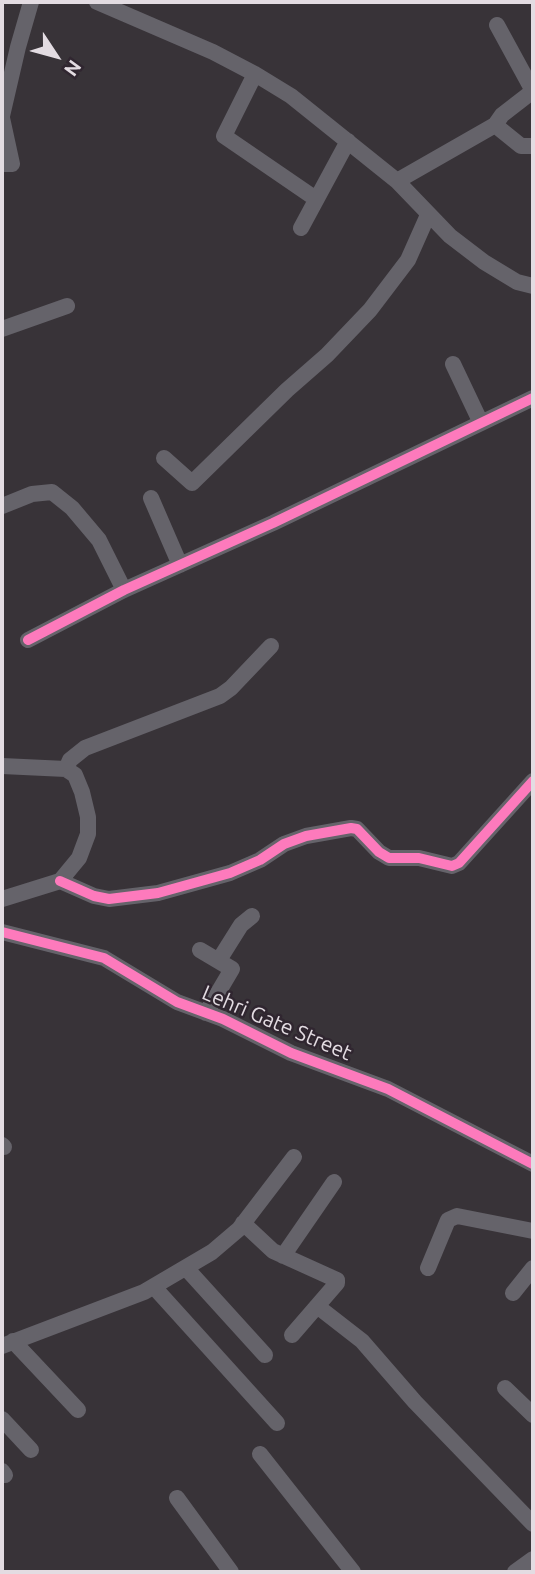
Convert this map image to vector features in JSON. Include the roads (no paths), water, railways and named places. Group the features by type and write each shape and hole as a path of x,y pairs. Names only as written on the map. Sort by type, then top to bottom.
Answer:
{"street":[{"path":"2,164 12,163 2,117 31,2"},
{"path":"97,2 213,52 290,96 397,181 450,236 484,262 517,282 533,286"},
{"path":"397,181 495,125 502,115 533,91 497,25"},
{"path":"255,74 225,136 316,200"},
{"path":"495,125 521,146 533,146"},
{"path":"301,228 348,141"},
{"path":"164,458 192,483 287,390 327,355 370,310 408,260 428,215"},
{"path":"2,329 66,306"},
{"path":"453,365 481,423"},
{"path":"28,640 124,590 273,523 533,398"},
{"path":"2,506 32,494 52,492 72,508 99,540 124,590"},
{"path":"151,498 180,565"},
{"path":"66,769 70,760 85,748 220,696 271,646"},
{"path":"2,766 66,769 75,775 88,817 88,834 79,858 60,881 2,899"},
{"path":"60,881 94,896 109,898 158,893 230,873 260,860 284,844 306,836 351,828 357,829 379,852 389,858 419,858 452,866 459,863 533,782"},
{"path":"219,960 241,925 252,916"},
{"name":"Lehri Gate Street","path":"2,932 104,958 177,1002 223,1019 291,1054 388,1089 533,1164"},
{"path":"200,950 232,969 206,1013"},
{"path":"78,1410 8,1344 154,1287 212,1252 239,1229 294,1157"},
{"path":"283,1256 334,1182"},
{"path":"428,1268 448,1220 457,1216 533,1231"},
{"path":"243,1223 273,1251 337,1280 292,1335"},
{"path":"186,1268 265,1355"},
{"path":"513,1293 533,1268"},
{"path":"154,1287 277,1423"},
{"path":"317,1306 362,1341 415,1402 533,1524"},
{"path":"505,1388 533,1415"},
{"path":"2,1419 31,1450"},
{"path":"260,1454 353,1572"},
{"path":"177,1498 231,1572"},
{"path":"515,1572 533,1559"}]}
